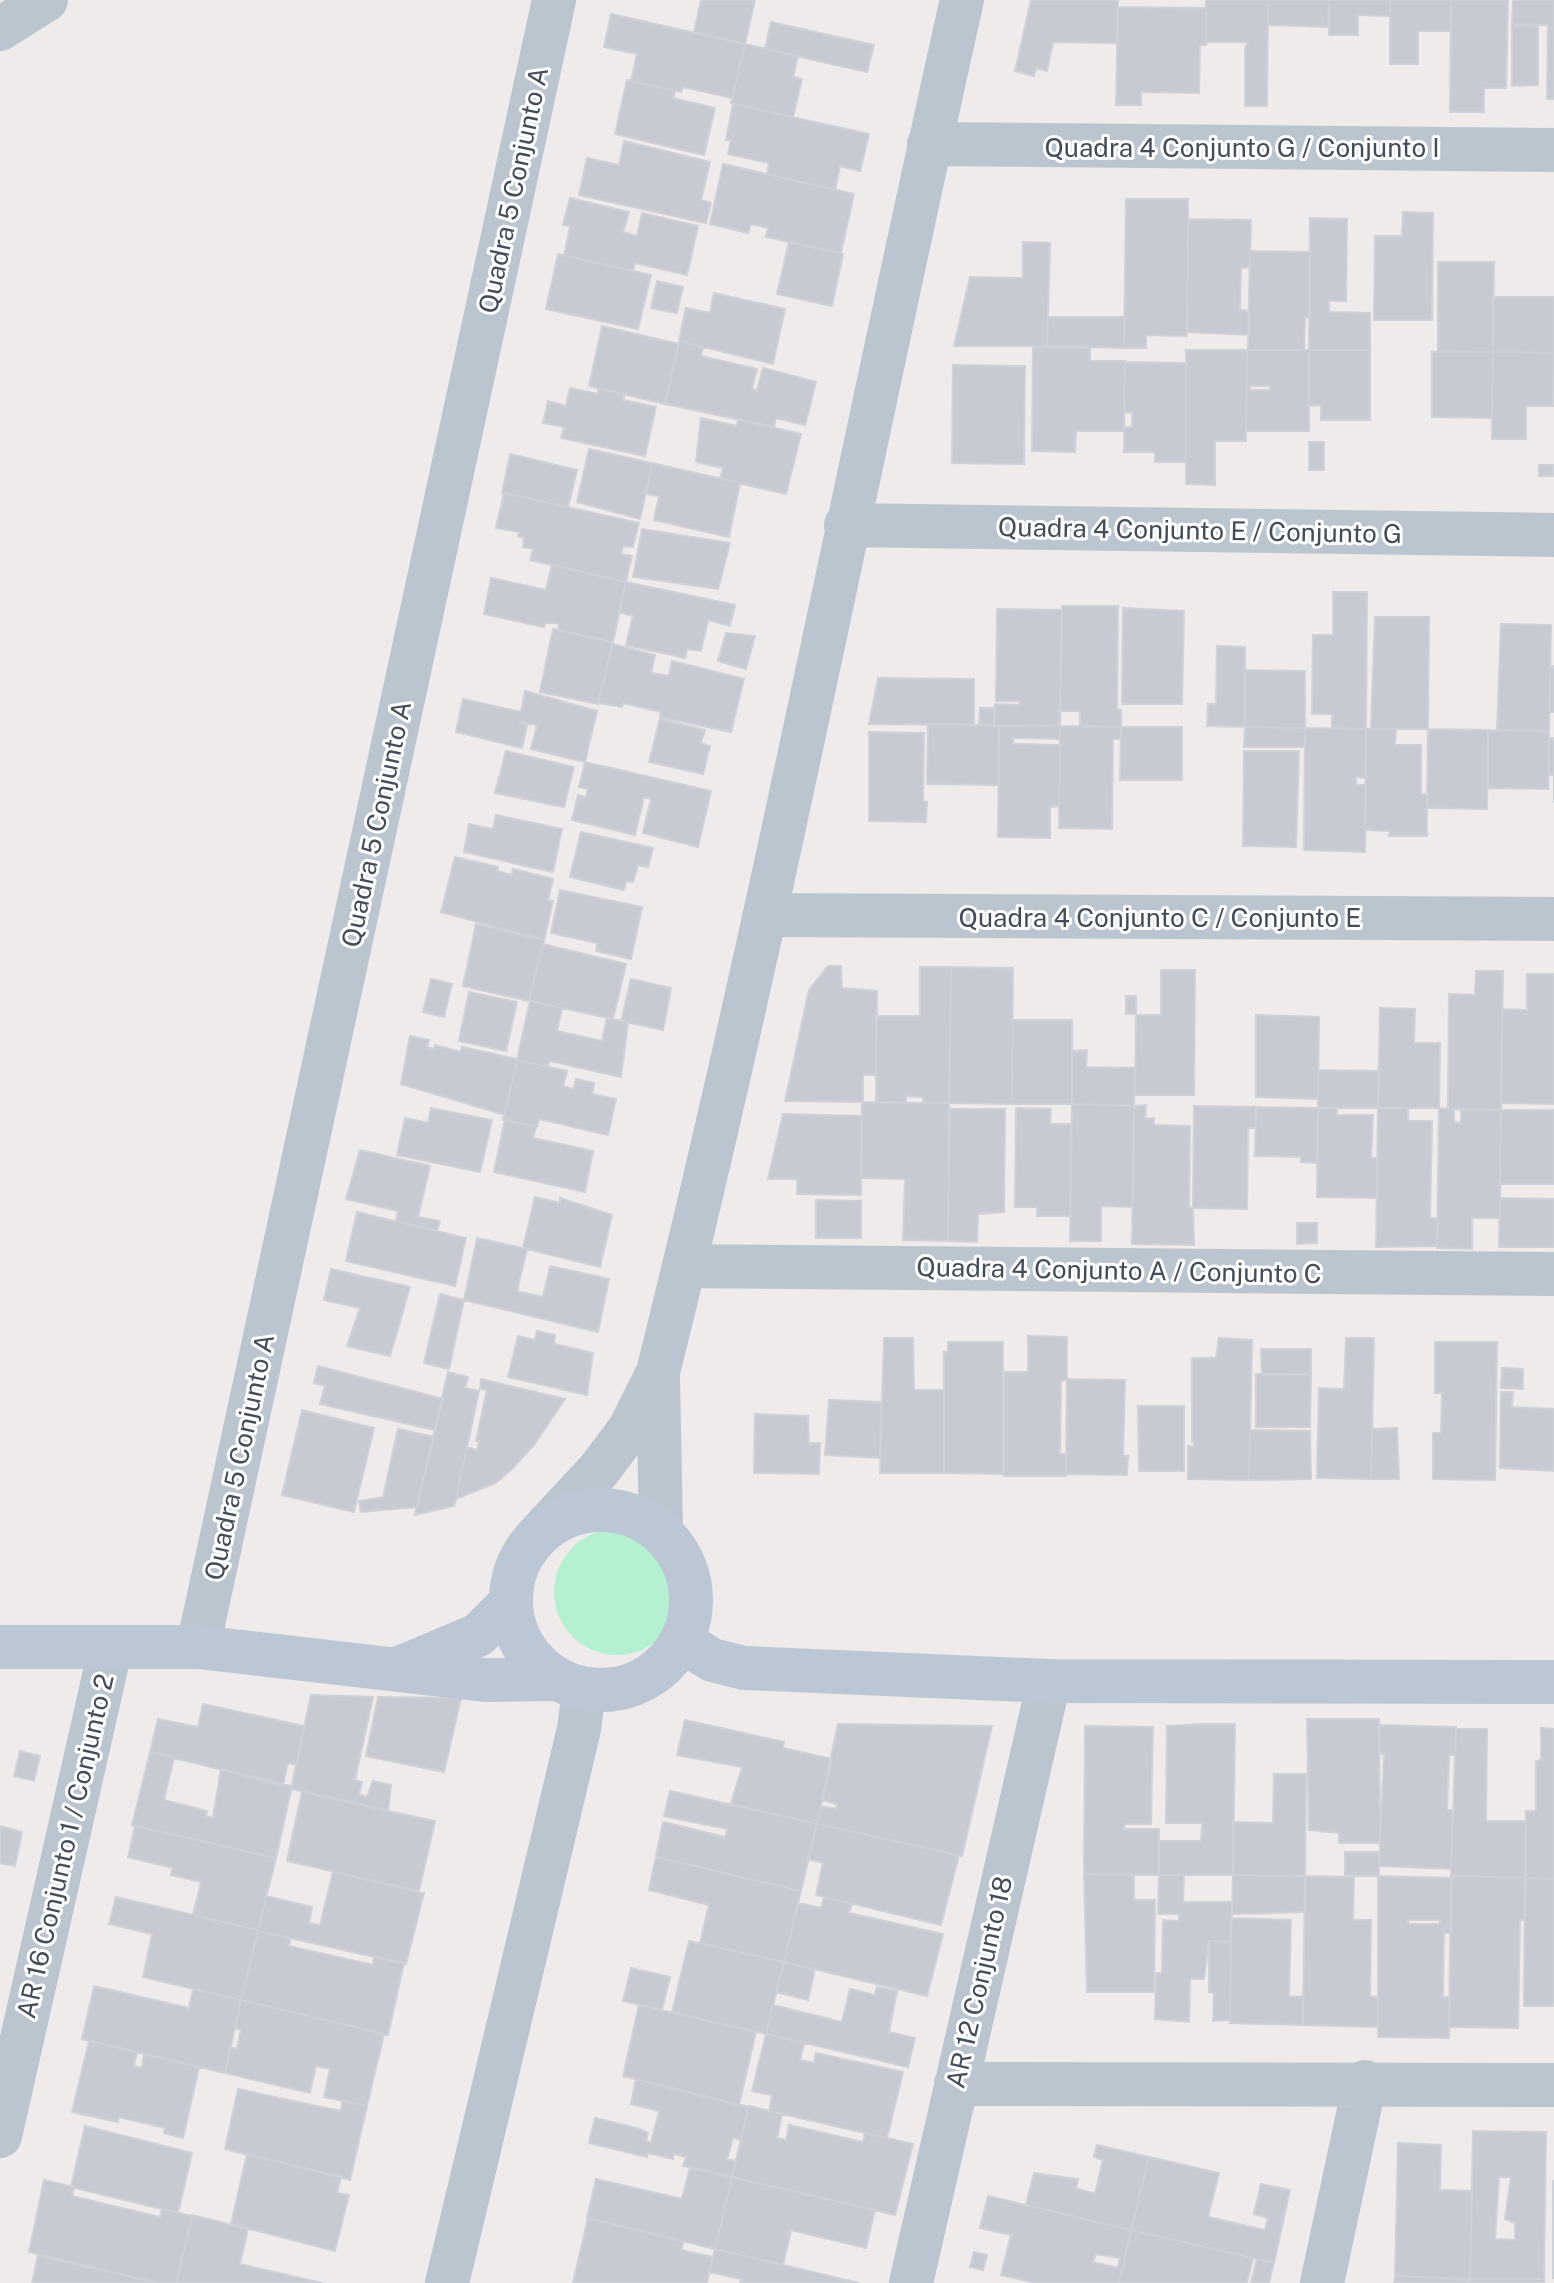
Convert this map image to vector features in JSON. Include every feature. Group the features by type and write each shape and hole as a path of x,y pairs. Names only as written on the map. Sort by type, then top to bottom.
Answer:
{"street":[{"path":"0,29 46,0"},
{"name":"Quadra 5 Conjunto A","path":"198,1647 554,0"},
{"path":"447,2283 579,1729 569,1684 532,1659 516,1633 510,1603 515,1573 524,1550 598,1471 621,1440 658,1372 766,915 846,525 962,0"},
{"name":"Quadra 4 Conjunto G / Conjunto I","path":"929,144 1554,150"},
{"name":"Quadra 4 Conjunto E / Conjunto G","path":"846,525 1554,535"},
{"name":"Quadra 4 Conjunto C / Conjunto E","path":"766,915 1554,919"},
{"name":"Quadra 4 Conjunto A / Conjunto C","path":"685,1266 1554,1274"},
{"path":"658,1372 661,1532"},
{"path":"0,1647 110,1650 198,1647 400,1667 485,1680 569,1684 612,1690 641,1681 665,1664 682,1641 691,1612 690,1583 680,1555 661,1532 637,1516 609,1509 584,1510 561,1519 541,1532"},
{"path":"400,1667 478,1635 510,1603"},
{"path":"682,1641 712,1660 744,1668 1049,1681 1554,1682"},
{"name":"AR 16 Conjunto 1 / Conjunto 2","path":"0,2136 110,1650"},
{"name":"AR 12 Conjunto 18","path":"911,2283 1049,1681"},
{"path":"1322,2283 1365,2082"},
{"path":"956,2084 1365,2082 1554,2085"}],"green space":[{"path":"617,1529 641,1534 662,1547 675,1568 680,1592 675,1616 662,1637 641,1650 617,1655 593,1650 572,1637 559,1616 554,1592 559,1568 572,1547 593,1534"}],"building":[{"path":"701,0 755,0 745,44 694,32"},
{"path":"1031,0 1118,0 1117,43 1053,42 1047,71 1036,68 1034,76 1015,71"},
{"path":"1206,0 1268,0 1267,106 1245,106 1245,49 1248,42 1206,42"},
{"path":"1268,0 1329,0 1328,27 1268,25"},
{"path":"1329,0 1390,0 1390,16 1358,15 1358,35 1329,35"},
{"path":"1390,0 1451,0 1451,31 1418,31 1418,64 1390,64"},
{"path":"1451,0 1508,0 1506,88 1484,88 1484,112 1450,112"},
{"path":"1513,0 1554,0 1554,99 1547,99 1548,25 1512,24"},
{"path":"1118,7 1206,8 1206,45 1200,45 1199,93 1141,92 1141,105 1116,105"},
{"path":"611,14 745,44 732,98 683,87 681,92 631,81 637,54 604,47"},
{"path":"771,22 874,45 867,72 765,49"},
{"path":"1512,25 1538,26 1538,85 1512,86"},
{"path":"745,44 798,56 793,77 802,79 793,117 731,103"},
{"path":"627,80 675,91 673,98 715,108 704,155 615,134"},
{"path":"733,104 869,134 860,171 840,166 835,190 767,174 769,163 728,154 731,140 726,140"},
{"path":"624,141 710,162 701,200 711,203 706,223 579,195 587,158 619,165"},
{"path":"723,164 854,194 841,253 766,237 768,228 751,224 748,233 710,224"},
{"path":"570,198 629,212 623,232 637,236 642,213 698,226 687,275 635,263 633,271 564,256 570,226 563,225"},
{"path":"1126,199 1188,199 1187,336 1146,335 1146,348 1124,348"},
{"path":"1403,212 1433,213 1432,320 1374,320 1375,236 1402,236"},
{"path":"1310,218 1347,219 1346,301 1329,301 1329,312 1370,313 1370,350 1309,350"},
{"path":"1188,219 1251,220 1250,267 1241,268 1240,310 1249,311 1249,335 1187,332"},
{"path":"789,242 843,254 832,306 777,294"},
{"path":"1023,242 1050,243 1047,346 954,346 970,277 1023,278"},
{"path":"1250,251 1310,252 1310,317 1305,317 1304,350 1248,350"},
{"path":"558,254 651,275 638,329 546,309"},
{"path":"1438,262 1494,262 1493,352 1438,351"},
{"path":"657,281 683,287 677,313 651,308"},
{"path":"714,293 785,309 773,364 679,341 686,308 710,313"},
{"path":"1493,297 1554,297 1554,353 1493,352"},
{"path":"1048,317 1125,317 1124,348 1047,346"},
{"path":"602,326 679,344 665,404 589,386"},
{"path":"679,341 703,347 701,356 757,369 752,389 757,390 763,368 816,382 805,425 776,418 774,427 665,404"},
{"path":"1033,347 1090,348 1090,361 1125,361 1124,431 1076,431 1075,452 1032,451"},
{"path":"1186,350 1247,350 1246,441 1215,441 1215,485 1186,484"},
{"path":"1247,350 1309,350 1309,431 1246,431","holes":["1250,386 1270,386 1270,390 1250,390"]},
{"path":"1309,350 1370,350 1370,420 1321,420 1321,405 1309,406"},
{"path":"1432,352 1493,352 1492,418 1432,417"},
{"path":"1493,352 1554,353 1553,406 1526,406 1526,439 1492,439"},
{"path":"1125,362 1186,363 1186,462 1155,462 1155,452 1124,452 1124,427 1132,427 1132,413 1124,412"},
{"path":"953,365 1025,366 1024,464 952,463"},
{"path":"570,388 598,394 598,388 625,394 623,400 656,407 645,456 561,438 564,427 543,423 548,401 566,406"},
{"path":"701,418 737,426 738,419 801,434 786,494 720,479 723,468 696,462"},
{"path":"1309,442 1324,442 1324,470 1309,470"},
{"path":"589,449 652,463 640,519 577,502"},
{"path":"510,454 577,470 568,507 502,493"},
{"path":"652,463 740,483 729,537 654,520 659,496 646,494"},
{"path":"1539,465 1553,465 1553,476 1539,476"},
{"path":"504,493 639,523 633,547 623,546 621,554 632,556 626,582 530,560 533,549 523,547 524,538 518,536 519,532 496,528"},
{"path":"642,529 730,543 718,589 633,577"},
{"path":"552,565 626,582 613,642 558,630 559,624 556,623 545,623 544,627 484,614 491,578 546,590"},
{"path":"626,582 735,605 730,626 708,620 701,651 687,649 685,658 626,645 633,616 619,612"},
{"path":"1333,592 1367,592 1366,729 1332,728 1332,714 1312,714 1313,635 1333,635"},
{"path":"1062,606 1118,606 1117,709 1121,710 1121,727 1080,726 1080,711 1060,711"},
{"path":"1123,608 1184,611 1182,704 1122,704"},
{"path":"997,609 1062,610 1060,726 994,726 995,704 1019,705 1020,701 996,701"},
{"path":"1375,617 1429,617 1428,729 1371,729"},
{"path":"1501,624 1551,625 1549,731 1497,730"},
{"path":"553,629 613,642 598,704 540,692"},
{"path":"726,633 755,636 746,669 718,661"},
{"path":"613,644 655,655 651,673 669,676 672,661 744,679 731,732 660,717 661,712 623,703 622,707 598,703"},
{"path":"1217,646 1245,647 1245,727 1207,726 1208,704 1216,704"},
{"path":"1550,666 1554,666 1554,712 1550,712"},
{"path":"1245,670 1305,671 1305,728 1245,727"},
{"path":"878,678 974,679 974,725 869,724"},
{"path":"525,691 597,711 585,762 531,749 537,725 519,722 527,725 522,748 456,732 463,699 521,712"},
{"path":"980,708 994,708 994,726 979,725"},
{"path":"660,719 705,730 701,743 710,746 703,774 649,762"},
{"path":"928,724 999,725 999,785 927,784"},
{"path":"999,725 1060,726 1060,739 1013,738 1013,744 1060,745 1059,806 1050,807 1050,838 998,837"},
{"path":"1060,726 1121,727 1121,739 1113,739 1112,829 1059,828"},
{"path":"1121,727 1182,727 1182,780 1120,780"},
{"path":"1245,727 1305,728 1305,747 1244,747"},
{"path":"1305,728 1366,729 1366,778 1356,777 1356,785 1366,785 1365,852 1304,850"},
{"path":"1366,729 1396,729 1395,745 1421,745 1421,794 1427,793 1427,836 1389,836 1390,831 1365,830"},
{"path":"1428,729 1488,730 1487,809 1427,808"},
{"path":"1488,730 1549,731 1548,789 1488,788"},
{"path":"869,732 924,733 923,801 927,802 926,822 869,821"},
{"path":"1549,738 1554,738 1554,775 1549,775"},
{"path":"506,751 574,767 564,807 495,793"},
{"path":"1244,751 1299,751 1296,847 1243,846"},
{"path":"585,762 711,791 698,847 643,833 651,799 644,797 635,835 572,820 578,795 586,797 588,789 579,787"},
{"path":"496,815 562,829 553,872 464,852 469,824 493,829"},
{"path":"581,832 653,848 648,867 638,865 633,882 626,881 624,890 570,877"},
{"path":"455,857 498,867 497,871 512,875 513,869 553,879 548,900 553,901 544,940 441,912"},
{"path":"560,890 642,907 631,959 596,951 597,943 551,933"},
{"path":"476,924 544,940 529,1001 463,986"},
{"path":"543,944 626,964 613,1019 529,1001"},
{"path":"828,966 841,966 842,988 877,991 876,1075 863,1075 863,1102 785,1101 809,990"},
{"path":"920,967 951,967 949,1103 923,1103 923,1097 906,1096 906,1103 876,1102 876,1016 920,1016"},
{"path":"951,967 1013,968 1012,1104 949,1103"},
{"path":"1161,970 1195,970 1194,1095 1135,1095 1136,1015 1161,1015"},
{"path":"1476,971 1503,971 1501,1110 1448,1109 1449,994 1475,995"},
{"path":"1527,974 1554,974 1554,1104 1501,1103 1502,1009 1527,1010"},
{"path":"431,979 452,984 444,1017 423,1012"},
{"path":"631,979 671,988 663,1030 621,1021"},
{"path":"469,992 517,1002 506,1051 459,1041"},
{"path":"1126,996 1136,996 1136,1014 1126,1014"},
{"path":"530,1001 562,1008 557,1031 602,1041 607,1018 628,1022 621,1077 550,1061 548,1067 517,1060"},
{"path":"1380,1008 1415,1009 1414,1043 1440,1043 1439,1108 1378,1108"},
{"path":"1256,1015 1319,1017 1318,1099 1256,1097"},
{"path":"1013,1020 1072,1020 1072,1104 1012,1104"},
{"path":"410,1036 429,1040 427,1047 434,1049 435,1045 461,1052 462,1047 517,1059 505,1115 401,1084"},
{"path":"1087,1050 1086,1067 1135,1068 1134,1106 1072,1104 1072,1051"},
{"path":"517,1060 567,1071 563,1086 573,1089 576,1079 594,1083 592,1094 616,1099 608,1135 539,1119 537,1127 503,1120"},
{"path":"1318,1070 1379,1071 1378,1108 1318,1108"},
{"path":"862,1102 949,1103 948,1241 903,1240 905,1179 861,1178"},
{"path":"1072,1104 1134,1106 1133,1207 1101,1206 1101,1241 1070,1241"},
{"path":"1146,1105 1145,1119 1154,1118 1154,1125 1190,1126 1189,1207 1193,1208 1194,1245 1132,1244 1134,1106"},
{"path":"1194,1106 1256,1107 1255,1128 1248,1128 1247,1209 1193,1208"},
{"path":"1256,1107 1318,1108 1317,1163 1301,1162 1301,1157 1255,1156"},
{"path":"1337,1107 1337,1115 1373,1115 1371,1158 1378,1158 1377,1198 1317,1197 1318,1108"},
{"path":"431,1108 492,1120 480,1172 397,1155 405,1118 428,1123"},
{"path":"1016,1108 1051,1109 1050,1124 1071,1124 1070,1216 1037,1216 1037,1207 1015,1207"},
{"path":"1378,1108 1408,1108 1408,1121 1432,1121 1430,1218 1438,1218 1437,1246 1376,1247"},
{"path":"1439,1108 1454,1109 1454,1122 1461,1123 1461,1109 1501,1110 1500,1218 1472,1218 1472,1249 1437,1248"},
{"path":"950,1109 1005,1109 1004,1212 978,1214 977,1242 948,1241"},
{"path":"1501,1110 1554,1110 1554,1184 1500,1184"},
{"path":"783,1114 862,1116 861,1195 797,1194 797,1179 768,1179"},
{"path":"505,1119 536,1127 533,1138 593,1151 585,1192 494,1172"},
{"path":"360,1150 430,1166 418,1217 440,1221 437,1231 396,1221 398,1211 346,1199"},
{"path":"535,1197 560,1203 560,1198 612,1215 600,1267 523,1248"},
{"path":"1500,1198 1554,1199 1554,1247 1499,1247"},
{"path":"816,1200 861,1201 861,1238 816,1238"},
{"path":"357,1212 466,1238 455,1286 346,1261"},
{"path":"1297,1223 1317,1223 1317,1243 1297,1244"},
{"path":"477,1238 527,1249 517,1291 543,1297 550,1266 609,1279 598,1332 464,1300"},
{"path":"331,1269 410,1287 390,1356 347,1346 360,1308 324,1300"},
{"path":"440,1294 464,1300 449,1369 424,1363"},
{"path":"537,1331 555,1335 554,1344 593,1353 587,1395 508,1377 518,1336 535,1340"},
{"path":"1028,1336 1067,1337 1067,1379 1061,1381 1060,1454 1066,1454 1066,1476 1004,1476 1004,1372 1028,1372"},
{"path":"884,1338 913,1338 914,1390 944,1390 944,1473 880,1473"},
{"path":"1219,1338 1252,1340 1249,1480 1188,1479 1188,1446 1194,1446 1192,1358 1216,1358"},
{"path":"1346,1338 1374,1338 1371,1479 1317,1478 1319,1388 1344,1389"},
{"path":"948,1342 1003,1342 1003,1474 944,1473 944,1352 948,1352"},
{"path":"1435,1342 1497,1342 1495,1480 1433,1479 1433,1433 1441,1433 1442,1393 1435,1393"},
{"path":"1261,1349 1311,1349 1311,1374 1262,1375"},
{"path":"318,1366 443,1399 435,1430 320,1404 325,1386 314,1383"},
{"path":"1502,1368 1523,1369 1523,1389 1501,1388"},
{"path":"448,1372 468,1377 465,1388 479,1391 456,1499 454,1506 415,1515"},
{"path":"1256,1374 1311,1374 1310,1427 1256,1427"},
{"path":"481,1379 565,1399 534,1445 513,1468 496,1483 456,1499 467,1447 477,1450 479,1441 476,1441 487,1390 480,1389"},
{"path":"1067,1379 1125,1380 1123,1456 1128,1456 1127,1475 1066,1474"},
{"path":"1501,1392 1513,1392 1512,1407 1554,1409 1554,1471 1500,1468"},
{"path":"829,1400 881,1402 880,1458 825,1455"},
{"path":"1138,1406 1184,1406 1184,1471 1139,1471"},
{"path":"302,1410 374,1428 354,1512 282,1495"},
{"path":"755,1414 808,1416 809,1443 820,1443 819,1474 754,1473"},
{"path":"1397,1428 1399,1479 1371,1479 1372,1429"},
{"path":"398,1429 434,1437 417,1507 361,1512 359,1501 383,1497"},
{"path":"1250,1430 1310,1431 1311,1479 1249,1480"},
{"path":"311,1695 373,1697 355,1780 362,1782 359,1795 367,1797 373,1781 391,1785 388,1810 291,1789"},
{"path":"378,1697 461,1698 444,1772 366,1756"},
{"path":"203,1704 304,1726 297,1765 288,1763 283,1785 150,1752 158,1719 198,1727"},
{"path":"1307,1719 1379,1719 1380,1843 1339,1843 1339,1833 1309,1830"},
{"path":"685,1720 784,1742 783,1748 832,1759 817,1824 731,1804 742,1767 677,1755"},
{"path":"838,1724 992,1726 962,1856 817,1824 821,1806 836,1809 837,1804 822,1800"},
{"path":"1235,1724 1233,1875 1159,1875 1159,1841 1201,1841 1202,1823 1166,1823 1167,1726"},
{"path":"1379,1725 1456,1727 1455,1754 1449,1755 1447,1810 1453,1810 1451,1869 1379,1866 1384,1754 1379,1754"},
{"path":"1085,1726 1153,1727 1151,1824 1125,1824 1124,1829 1159,1829 1159,1875 1084,1874"},
{"path":"1541,1728 1554,1729 1554,1879 1525,1878 1526,1811 1536,1811 1536,1761 1541,1760"},
{"path":"1456,1729 1487,1729 1486,1821 1526,1821 1526,1878 1451,1876"},
{"path":"20,1751 40,1756 34,1781 14,1776"},
{"path":"150,1752 174,1758 164,1800 207,1811 206,1816 213,1818 221,1769 292,1786 276,1858 132,1825"},
{"path":"1274,1774 1306,1774 1305,1876 1233,1875 1233,1822 1273,1823"},
{"path":"670,1791 817,1824 801,1891 656,1857 663,1822 725,1837 727,1829 664,1816"},
{"path":"302,1792 435,1821 419,1891 287,1861"},
{"path":"817,1824 959,1855 941,1925 816,1895 823,1863 808,1859"},
{"path":"0,1826 22,1832 15,1866 0,1863"},
{"path":"135,1826 276,1858 258,1930 193,1915 201,1882 171,1875 173,1868 128,1857"},
{"path":"1345,1852 1379,1852 1379,1876 1345,1876"},
{"path":"656,1857 801,1891 784,1962 700,1943 709,1905 649,1890"},
{"path":"333,1872 424,1893 406,1964 258,1931 266,1896 312,1907 309,1923 320,1925"},
{"path":"1084,1874 1134,1875 1134,1900 1155,1900 1154,1992 1087,1992"},
{"path":"1159,1875 1184,1875 1183,1902 1232,1902 1231,1942 1209,1941 1204,1979 1190,1979 1189,2022 1155,2019 1156,1973 1162,1973 1163,1920 1179,1921 1179,1914 1158,1914"},
{"path":"1233,1875 1305,1876 1305,1912 1232,1914"},
{"path":"1305,1876 1354,1877 1353,1920 1371,1920 1370,1996 1378,1997 1378,2027 1303,2025"},
{"path":"1378,1876 1452,1878 1451,1933 1444,1933 1443,1997 1450,1997 1449,2038 1378,2037","holes":["1408,1920 1440,1920 1440,1924 1408,1924"]},
{"path":"1451,1876 1526,1878 1525,1920 1520,1920 1518,2028 1449,2027"},
{"path":"1525,1878 1554,1879 1554,2006 1524,2006"},
{"path":"116,1897 258,1930 241,2000 143,1977 152,1934 109,1924"},
{"path":"824,1897 852,1904 849,1913 943,1934 927,1996 784,1962 798,1903 821,1908"},
{"path":"1231,1918 1291,1920 1289,1996 1303,1997 1303,2025 1230,2023"},
{"path":"258,1931 291,1938 289,1946 373,1965 374,1957 404,1963 388,2035 241,2000"},
{"path":"689,1941 784,1962 766,2034 672,2012"},
{"path":"1209,1941 1231,1942 1230,2020 1213,2021 1214,1993 1209,1992"},
{"path":"784,1962 815,1969 808,2000 776,1992"},
{"path":"631,1968 670,1977 662,2010 623,2001"},
{"path":"94,1986 189,2008 193,1989 241,2000 225,2073 82,2039"},
{"path":"877,1987 897,1991 889,2032 915,2038 908,2067 766,2034 773,2005 842,2022 850,1989 875,1995"},
{"path":"241,2000 384,2034 367,2106 324,2097 330,2069 316,2066 310,2093 225,2073 230,2047 237,2049 241,2030 235,2028"},
{"path":"639,2005 756,2032 739,2105 623,2076"},
{"path":"766,2034 804,2043 800,2060 814,2063 816,2053 903,2072 887,2138 769,2111 772,2095 752,2091"},
{"path":"89,2041 137,2052 134,2066 142,2068 144,2054 199,2067 183,2138 164,2133 165,2128 119,2117 118,2122 72,2112"},
{"path":"636,2079 749,2107 741,2140 733,2138 727,2159 735,2161 732,2177 683,2166 686,2157 674,2154 673,2159 648,2153 647,2157 589,2143 595,2118 640,2129 648,2133 646,2141 651,2143 659,2111 631,2104"},
{"path":"238,2089 341,2111 342,2101 367,2106 350,2180 225,2149"},
{"path":"749,2106 782,2114 777,2138 786,2140 789,2125 863,2142 865,2133 913,2144 895,2215 732,2177"},
{"path":"85,2126 192,2153 178,2213 71,2187"},
{"path":"1473,2131 1546,2132 1544,2279 1470,2279","holes":["1499,2177 1511,2177 1505,2219 1515,2223 1515,2240 1495,2239"]},
{"path":"1398,2143 1441,2145 1440,2190 1472,2191 1470,2279 1395,2276"},
{"path":"1097,2145 1149,2157 1131,2230 1026,2205 1034,2173 1078,2179 1076,2188 1095,2194 1103,2160 1094,2157"},
{"path":"247,2154 341,2177 337,2193 349,2195 335,2251 231,2224"},
{"path":"1149,2157 1219,2173 1208,2217 1265,2230 1268,2218 1254,2214 1261,2184 1290,2190 1274,2263 1131,2230"},
{"path":"690,2167 732,2177 715,2249 587,2218 596,2179 682,2199"},
{"path":"732,2177 875,2210 866,2248 791,2230 783,2265 715,2249"},
{"path":"44,2180 74,2187 72,2196 160,2217 162,2209 192,2216 176,2283 157,2283 29,2252"},
{"path":"1554,2181 1554,2278 1553,2278"},
{"path":"988,2196 1131,2230 1119,2283 1035,2283 1001,2275 1011,2235 980,2228","holes":["1096,2254 1120,2258 1118,2268 1093,2262"]},
{"path":"192,2215 248,2229 240,2264 322,2283 176,2283"},
{"path":"588,2218 684,2241 681,2250 713,2257 707,2283 573,2283"},
{"path":"1131,2230 1253,2258 1247,2283 1119,2283"},
{"path":"715,2249 859,2283 740,2283 741,2279 709,2272"},
{"path":"974,2252 987,2255 983,2270 970,2267"},
{"path":"38,2255 52,2259 157,2283 32,2283"},
{"path":"1257,2259 1274,2263 1269,2283 1251,2283"},
{"path":"1395,2276 1469,2280 1469,2283 1394,2283"},
{"path":"1470,2279 1544,2279 1544,2283 1469,2283"}]}
